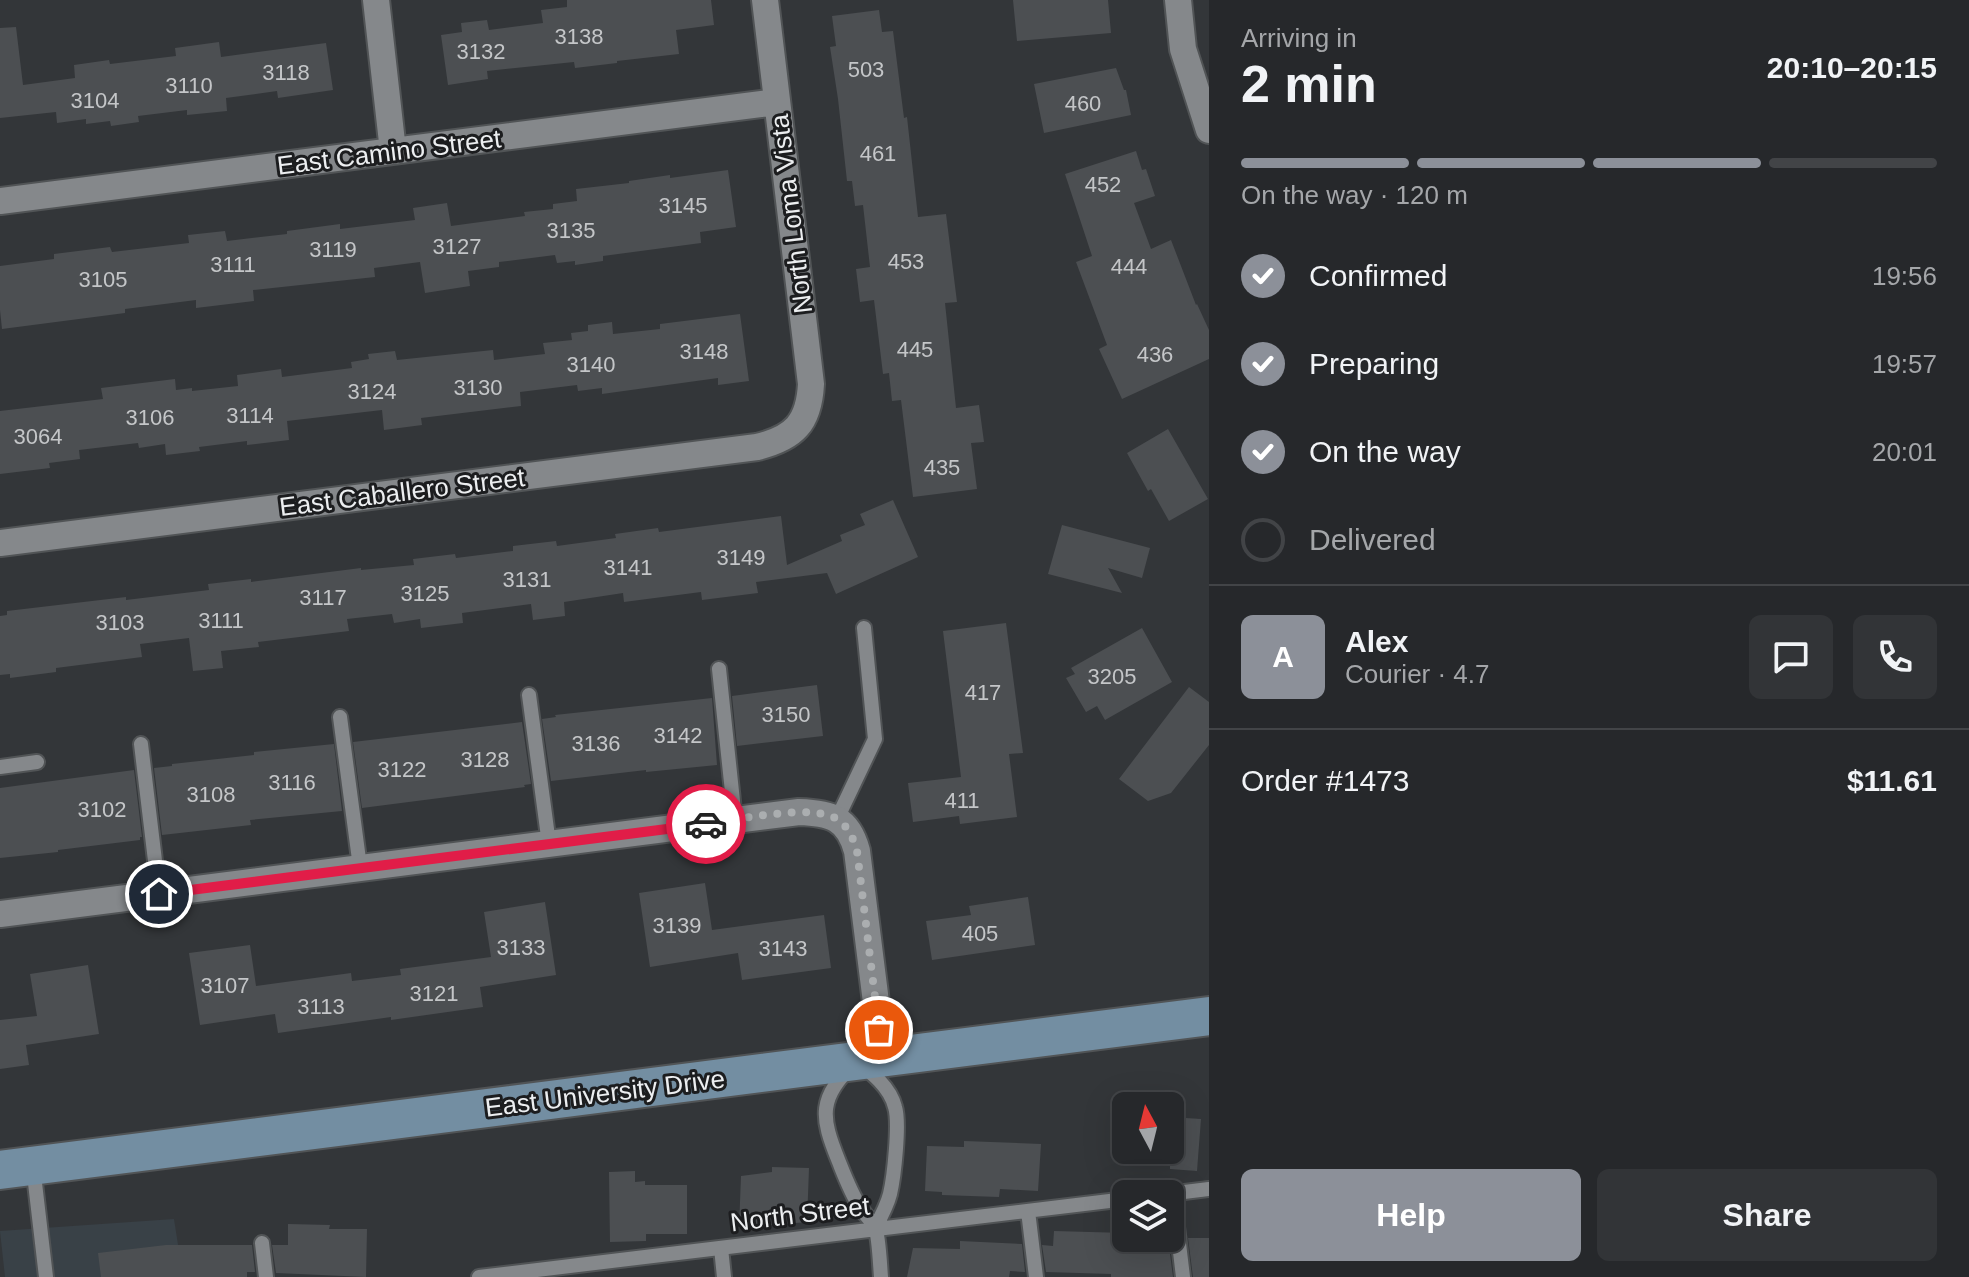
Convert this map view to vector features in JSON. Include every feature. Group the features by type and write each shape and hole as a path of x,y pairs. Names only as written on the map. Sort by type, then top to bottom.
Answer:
{"main road":[{"name":"East University Drive","path":"16,1168 1209,1016"}],"street":[{"path":"376,0 393,151"},
{"name":"North Loma Vista","path":"765,0 811,384 810,400 799,426"},
{"path":"1178,0 1183,49 1209,130"},
{"name":"East Camino Street","path":"0,201 777,102"},
{"name":"East Caballero Street","path":"0,543 757,447 787,437 799,426"},
{"path":"0,914 799,812 824,814 846,827 857,851 869,1060"}],"lane":[{"path":"837,819 875,739 864,628"},
{"path":"719,669 735,820"},
{"path":"529,695 549,844"},
{"path":"340,717 360,867"},
{"path":"141,744 159,894"},
{"path":"0,767 37,762"},
{"path":"875,1228 890,1193 897,1121 889,1093 869,1060 842,1074 832,1088 824,1117 830,1141 854,1198 875,1228 881,1277"},
{"path":"16,1168 41,1241 46,1277"},
{"path":"1184,1192 1209,1189"},
{"name":"North Street","path":"479,1277 569,1272 721,1248 1112,1201"},
{"path":"1028,1211 1036,1277"},
{"path":"262,1243 266,1277"},
{"path":"721,1248 724,1277"},
{"path":"1179,1252 1183,1277"}],"shaded area":[{"path":"174,1219 183,1277 5,1277 0,1231"}],"building":[{"path":"567,0 711,0 714,25 676,30 679,54 575,68 574,62 487,71 488,79 448,85 441,35 462,32 461,23 487,20 489,30 543,23 541,10 567,7"},
{"path":"1013,0 1108,0 1111,33 1017,41"},
{"path":"879,10 882,32 893,31 904,118 907,117 918,217 946,214 957,302 945,303 956,408 979,405 984,442 971,443 977,489 913,497 901,400 892,401 889,373 883,374 874,300 860,302 856,269 870,267 863,205 855,206 852,181 847,181 830,47 836,46 832,16"},
{"path":"16,27 23,85 75,78 74,65 176,56 175,48 219,42 221,57 326,43 333,90 278,98 277,91 226,98 227,111 187,115 187,110 138,116 139,122 111,126 110,121 86,124 86,119 57,123 56,112 0,118 0,28"},
{"path":"1116,68 1126,90 1131,115 1044,133 1034,84"},
{"path":"1136,151 1155,196 1134,203 1151,249 1171,240 1209,330 1209,359 1122,399 1099,349 1107,345 1076,262 1092,256 1065,174"},
{"path":"728,170 736,227 700,232 701,243 603,256 603,261 575,265 575,261 557,263 555,255 499,262 499,267 468,271 470,286 425,293 420,262 374,268 375,277 253,290 254,301 196,308 196,300 2,329 0,266 54,259 54,254 110,247 112,252 189,243 188,235 225,231 227,241 340,224 340,229 415,220 413,208 447,203 451,226 553,209 553,204 577,201 576,189"},
{"path":"740,314 749,381 718,385 718,378 602,394 602,388 578,391 577,385 520,392 521,406 421,418 422,425 384,430 382,410 287,421 289,440 247,445 247,441 166,455 165,444 139,448 138,443 79,450 80,459 49,463 50,468 0,474 0,411 103,399 101,388 175,379 176,390 238,386 237,375 281,369 282,377 352,368 351,362 369,359 368,354 395,351 397,360 493,350 494,360 545,354 543,343 572,340 571,333 588,331 588,325 612,322 613,334 660,329 660,324"},
{"path":"1168,429 1208,499 1169,521 1127,453"},
{"path":"893,500 918,557 836,594 827,573 756,582 758,593 702,600 701,592 624,602 623,593 564,602 565,616 533,620 531,604 462,613 463,623 421,628 420,619 394,623 392,614 347,619 349,631 258,642 259,647 221,651 223,668 193,671 189,638 140,644 142,657 56,668 56,672 10,678 10,674 0,675 0,616 7,615 7,611 209,590 208,584 251,579 251,582 361,568 414,565 413,559 455,554 456,558 513,551 513,546 556,541 557,546 616,538 615,534 658,528 659,532 781,516 787,565 842,541 840,535 865,525 860,514"},
{"path":"1062,525 1150,548 1142,578 1108,568 1122,593 1048,574"},
{"path":"1006,623 1023,753 1009,754 1017,817 960,824 959,816 913,822 908,783 961,777 943,631"},
{"path":"1142,628 1172,682 1105,720 1097,706 1086,712 1066,678 1075,674 1071,668"},
{"path":"817,685 823,736 737,746 732,696"},
{"path":"1189,687 1209,702 1209,745 1171,793 1148,801 1119,779"},
{"path":"712,698 717,765 551,781 542,719"},
{"path":"522,722 531,784 362,808 353,742"},
{"path":"334,744 342,811 250,820 251,825 162,835 154,768 254,755 254,752"},
{"path":"134,770 140,840 0,858 0,788"},
{"path":"705,883 712,930 824,915 831,968 742,980 738,953 650,967 639,893"},
{"path":"1028,897 1035,945 932,960 926,921 971,915 969,906"},
{"path":"545,902 556,975 480,987 483,1007 278,1033 275,1014 200,1025 189,953 250,945 256,986 351,973 352,981 401,975 400,969 491,957 484,912"},
{"path":"88,965 99,1034 26,1045 29,1065 0,1069 0,1020 37,1016 30,974"},
{"path":"1184,1118 1201,1119 1197,1171 1170,1169 1170,1164 1184,1164"},
{"path":"964,1141 1041,1144 1038,1191 1000,1189 999,1197 942,1195 942,1192 925,1191 927,1146 964,1147"},
{"path":"772,1167 809,1168 807,1222 739,1228 741,1176 772,1172"},
{"path":"635,1171 635,1182 645,1181 645,1185 687,1185 687,1234 646,1234 646,1241 610,1242 609,1172"},
{"path":"288,1224 330,1225 329,1229 367,1229 366,1277 276,1273 272,1245 288,1245"},
{"path":"1054,1231 1112,1233 1112,1252 1170,1252 1173,1277 1111,1277 1111,1274 1046,1272 1042,1245 1053,1246"},
{"path":"1188,1238 1209,1238 1209,1277 1193,1277"},
{"path":"960,1241 1022,1244 1025,1272 1010,1271 1009,1277 907,1277 913,1248 960,1249"},
{"path":"166,1245 252,1245 255,1272 247,1272 247,1277 101,1277 98,1253"}],"way so far":[{"path":"706,824 799,812 824,814 846,827 857,851 879,1030"}],"route":[{"path":"159,894 706,824"}]}
